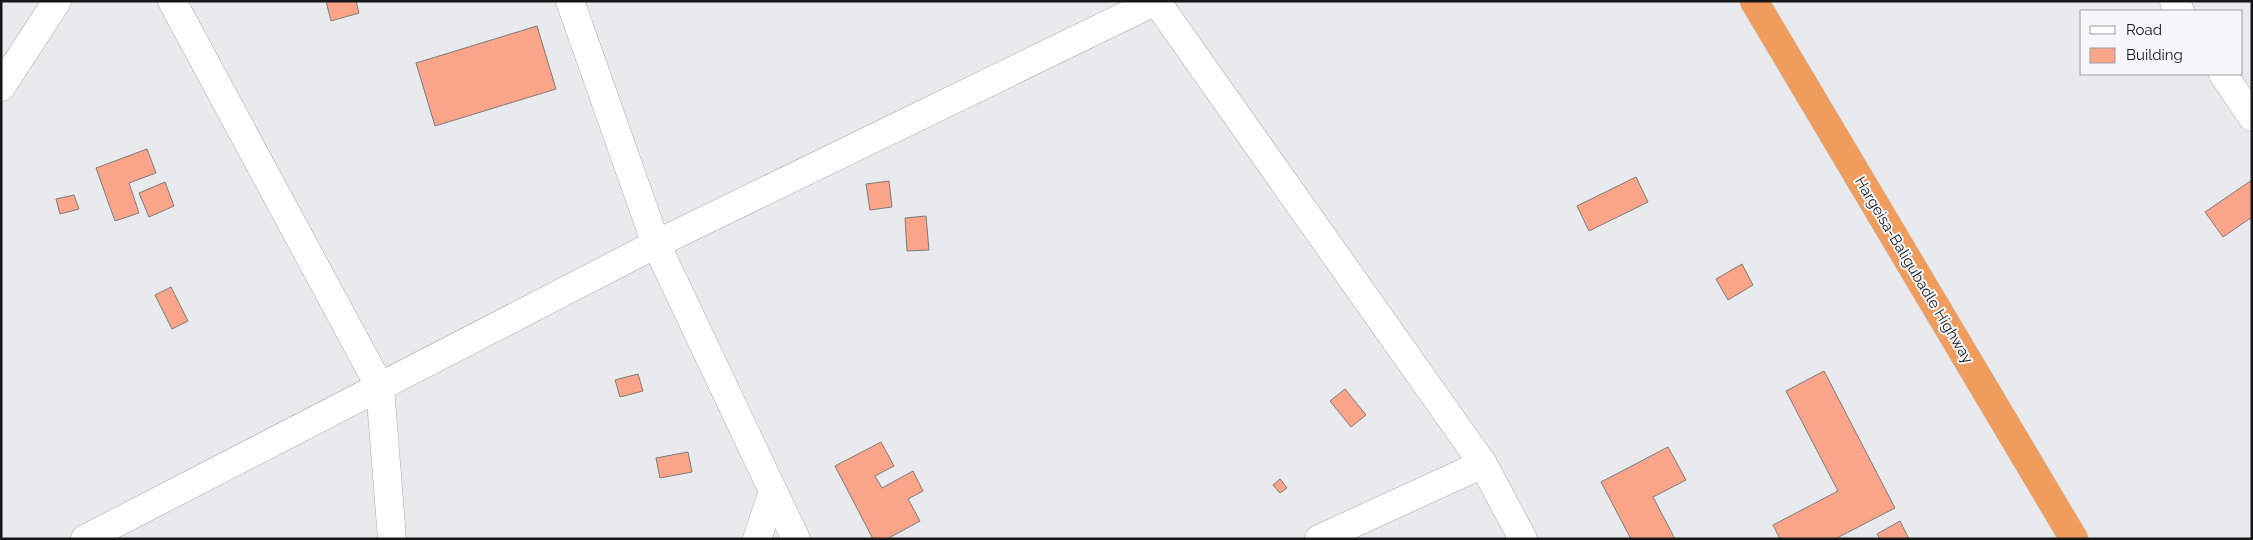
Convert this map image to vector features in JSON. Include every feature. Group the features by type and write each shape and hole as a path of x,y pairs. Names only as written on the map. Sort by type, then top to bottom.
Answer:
{"highway":[{"name":"Hargeisa-Baligubadle Highway","path":"1754,1 2074,539"}],"street":[{"path":"1,88 57,1"},
{"path":"172,1 380,387 392,539"},
{"path":"570,1 656,244 796,539"},
{"path":"85,539 656,244 1156,1 1483,464 1523,539"},
{"path":"2224,75 2252,117"},
{"path":"1319,539 1483,464"},
{"path":"757,539 773,491"}],"building":[{"path":"326,1 356,1 359,13 331,21"},
{"path":"537,26 556,89 435,126 416,63"},
{"path":"147,149 156,173 129,183 139,213 115,221 96,168"},
{"path":"1636,177 1648,202 1589,231 1577,206"},
{"path":"2252,180 2252,217 2223,237 2205,212"},
{"path":"889,181 892,207 870,210 866,184"},
{"path":"165,182 174,206 149,217 139,193"},
{"path":"74,195 79,209 60,214 56,199"},
{"path":"926,216 929,250 907,251 905,218"},
{"path":"1742,264 1753,285 1728,300 1716,279"},
{"path":"171,287 188,321 172,329 155,295"},
{"path":"1824,371 1895,508 1835,539 1780,539 1773,525 1838,491 1786,391"},
{"path":"638,374 643,391 620,397 615,380"},
{"path":"1345,389 1366,415 1351,427 1330,401"},
{"path":"881,442 894,466 875,476 882,488 913,471 923,491 908,499 920,521 887,539 873,539 835,466"},
{"path":"1668,447 1686,480 1653,497 1675,539 1631,539 1601,482"},
{"path":"688,452 692,472 660,478 656,458"},
{"path":"1280,479 1287,488 1280,493 1273,485"},
{"path":"1900,521 1909,539 1880,539 1877,534"}]}
